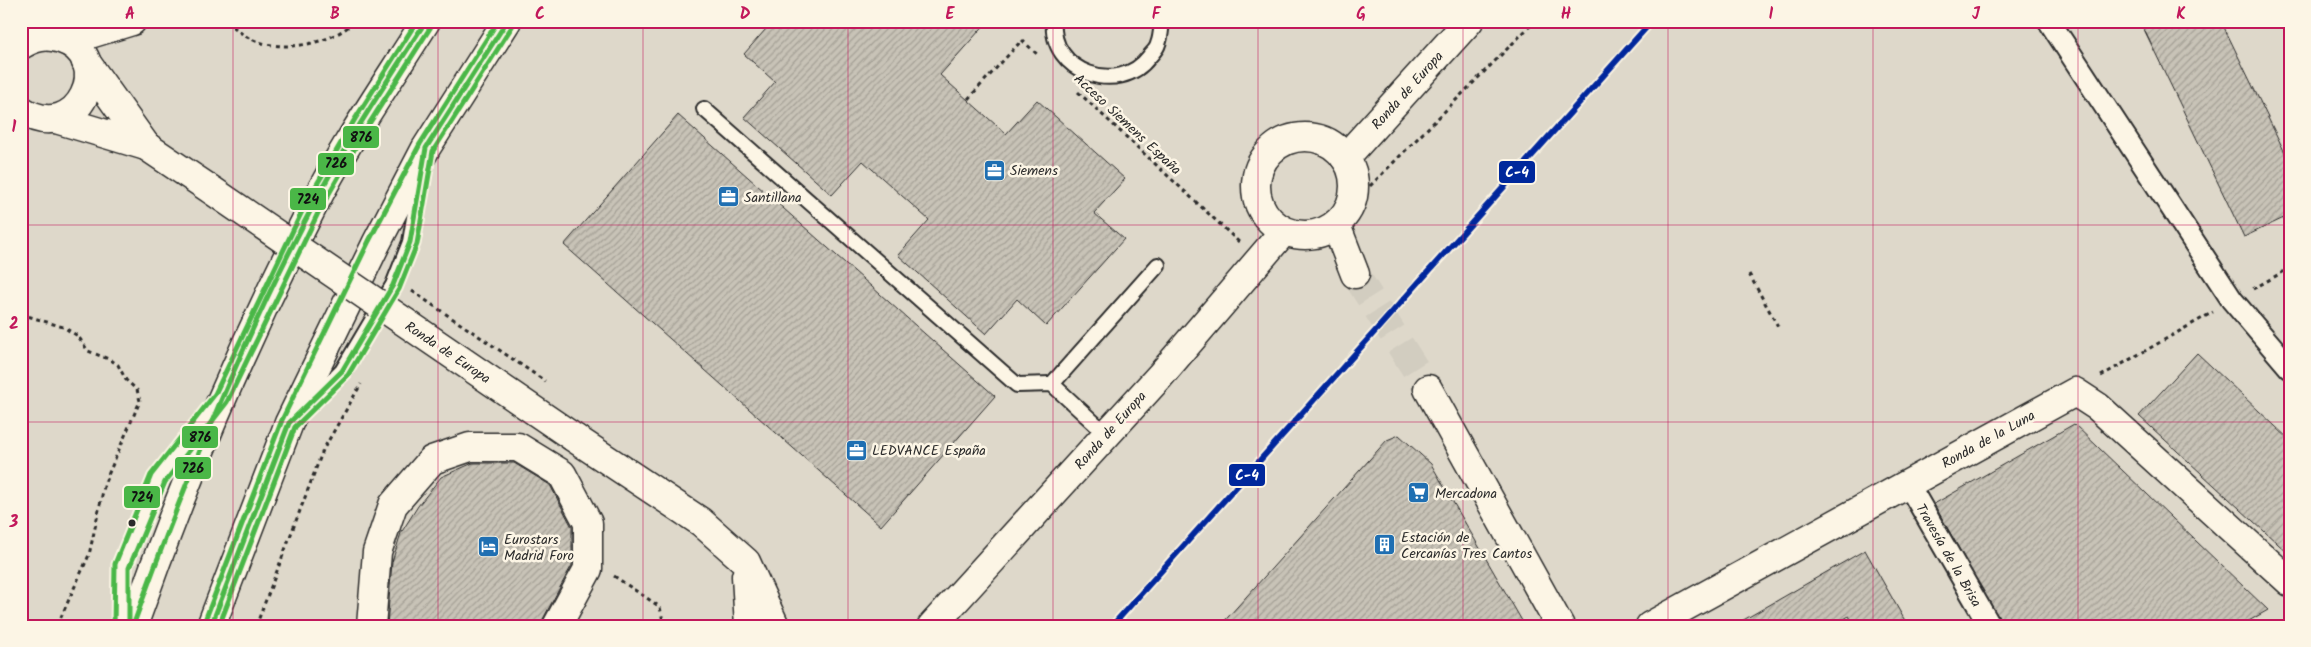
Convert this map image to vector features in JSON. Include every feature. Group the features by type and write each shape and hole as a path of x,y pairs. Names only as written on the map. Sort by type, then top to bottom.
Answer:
{"main road":[{"path":"21,45 37,37 52,36 67,41 132,21"},
{"path":"133,626 221,398 312,207 361,123 426,21"},
{"path":"211,626 289,423 376,244 426,148 507,21"},
{"name":"Ronda de Europa","path":"1345,158 1469,21"},
{"name":"Ronda de Europa","path":"67,41 79,50 146,146"},
{"path":"56,119 70,114 81,104 87,91 89,76 86,62"},
{"name":"Ronda de Europa","path":"21,110 30,116 56,119 146,146 573,438 701,522 746,562 775,626"},
{"path":"1303,137 1319,139 1334,146 1345,158 1352,171 1354,186 1352,200 1346,214 1336,225 1324,232 1298,235 1284,231 1271,222 1261,209 1256,193 1256,177 1262,161 1273,149 1287,140 1303,137"},
{"path":"1336,225 1355,274"},
{"name":"Ronda de Europa","path":"932,626 1160,376 1284,231"},
{"path":"1428,389 1560,626"},
{"path":"2075,392 2098,407 2290,582"},
{"name":"Ronda de la Luna","path":"1650,626 2075,392"},
{"path":"371,626 377,552 393,505 432,460 470,447 518,447 562,474 588,523 588,569 558,626"},
{"path":"746,562 749,626"}],"street":[{"path":"2049,21 2232,300 2290,368"},
{"name":"Travesía de la Brisa","path":"1908,484 1990,626"}],"lane":[{"path":"1054,21 1053,30 1062,54 1077,69 1096,77 1122,76 1144,64 1158,45 1162,21"},
{"path":"704,109 1017,385 1052,384 1106,434"},
{"path":"1052,384 1158,265"},
{"path":"121,626 122,566 158,478 221,398"}],"path":[{"path":"227,21 249,38 281,47 321,42 348,28 355,21"},
{"path":"1370,186 1536,21"},
{"path":"968,99 1022,40 1043,60"},
{"name":"Acceso Siemens España","path":"1072,86 1240,244 1235,250"},
{"path":"2075,392 2290,268"},
{"path":"1749,274 1780,330"},
{"path":"21,314 63,327 78,336 88,351 111,360 118,365 126,380 136,390 140,401 105,482 89,556 57,626"},
{"path":"588,558 660,607 664,626"}],"shaded area":[{"path":"21,21 2290,21 2290,626 21,626"}],"building":[{"name":"Siemens","path":"773,21 988,21 940,75 1006,134 1037,100 1125,179 1094,213 1124,239 1046,326 1017,299 986,334 898,255 929,220 863,161 832,195 744,117 775,82 744,54"},
{"path":"2140,21 2221,21 2290,163 2290,215 2244,237"},
{"path":"678,115 995,396 881,526 564,245"},
{"path":"2197,353 2290,440 2290,555 2139,416"},
{"path":"2074,424 2268,610 2240,626 2002,626 1934,504"},
{"name":"Estación de Cercanías Tres Cantos","path":"1399,435 1431,464 1525,626 1220,626 1387,440"},
{"name":"Eurostars Madrid Foro","path":"473,463 514,463 550,485 572,527 572,565 541,626 387,626 392,562 401,533 418,506 441,477"},
{"path":"1865,550 1908,626 1855,626 1849,616 1832,626 1733,626"}],"tunnel":[{"path":"1355,274 1428,389"}],"transit line":[{"name":"724","path":"114,626 115,564 151,475 215,394 306,203 355,119 417,21"},
{"name":"726","path":"133,626 175,513 220,402 296,238 336,164 426,21"},
{"name":"724","path":"204,623 282,420 369,241 420,144 498,21"},
{"name":"726","path":"211,626 289,423 342,371 393,285 410,242 426,148 507,21"},
{"name":"C-4","path":"1112,626 1652,21"},
{"name":"876","path":"129,626 129,568 165,482 227,402 319,211 367,127 432,25"},
{"name":"876","path":"219,626 295,427 348,375 399,289 417,244 433,151 513,25"}],"place":[{"name":"Siemens","path":"994,170"},
{"name":"Santillana","path":"728,197"},
{"name":"LEDVANCE España","path":"856,450"},
{"name":"Mercadona","path":"1419,493"},
{"name":"Estación de Cercanías Tres Cantos","path":"1385,545"},
{"name":"Eurostars Madrid Foro","path":"488,547"}]}
